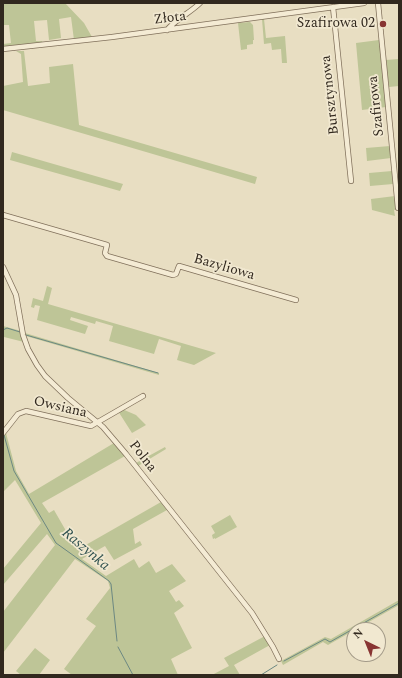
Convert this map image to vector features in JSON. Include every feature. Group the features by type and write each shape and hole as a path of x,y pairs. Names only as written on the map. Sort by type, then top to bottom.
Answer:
{"street":[{"path":"167,30 173,23 191,12 200,3"},
{"name":"Złota","path":"3,49 167,30 364,3"},
{"name":"Szafirowa","path":"378,3 398,208"},
{"name":"Bursztynowa","path":"334,7 350,181"},
{"name":"Bazyliowa","path":"3,215 107,245 105,253 106,256 173,276 176,274 179,266 296,300"},
{"name":"Polna","path":"3,267 16,295 23,335 33,359 45,376 62,393 104,427 252,613 274,647 279,659"},
{"path":"97,422 143,396"},
{"name":"Owsiana","path":"3,433 15,417 24,411 87,426 97,422"}],"green space":[{"path":"3,3 65,3 84,23 92,37 74,40 71,17 59,19 61,38 49,40 47,20 34,21 36,41 42,41 43,43 3,47 3,44 11,43 9,25 3,25"},
{"path":"262,19 264,19 266,38 285,36 287,63 282,63 281,49 272,50 271,43 264,44"},
{"path":"250,22 253,25 253,44 247,45 247,49 241,50 238,23"},
{"path":"379,40 386,107 362,110 356,43"},
{"path":"16,51 24,51 28,86 50,83 49,67 73,64 79,125 257,177 255,184 3,110 3,86 23,82 21,54"},
{"path":"399,59 399,86 389,87 386,60"},
{"path":"390,146 391,158 367,161 366,148"},
{"path":"12,152 123,184 120,191 10,160"},
{"path":"392,171 393,184 370,186 369,173"},
{"path":"395,196 397,209 394,210 395,216 372,210 371,199"},
{"path":"47,286 52,288 48,304 216,353 194,365 177,360 181,346 159,339 154,354 109,341 113,326 96,321 95,324 71,317 70,320 88,326 85,334 37,320 40,306 35,305 34,308 31,307 33,298 43,301"},
{"path":"3,326 21,331 24,342 4,337"},
{"path":"25,333 159,373 159,375 26,336"},
{"path":"122,409 136,415 146,425 132,433 118,411"},
{"path":"6,433 16,471 29,494 114,443 125,456 42,503 49,513 54,510 77,550 161,502 167,510 133,529 135,544 140,541 142,545 114,560 105,546 82,559 106,576 134,559 139,568 149,561 156,573 172,564 186,581 169,591 176,602 179,600 184,606 174,613 192,648 171,659 178,675 72,675 64,669 96,626 86,619 110,588 108,581 75,559 3,653 3,612 55,545 47,534 3,585 3,569 41,523 15,480 3,492 3,437"},
{"path":"165,447 166,449 138,466 136,463"},
{"path":"230,515 237,527 213,539 212,535 215,533 211,526"},
{"path":"399,600 399,605 369,622 361,622"},
{"path":"346,630 346,635 328,645 323,642 283,665 281,661 325,637 331,639"},
{"path":"265,636 270,645 234,665 240,675 212,675 229,666 224,658"},
{"path":"35,648 50,660 39,675 21,675 16,671"}],"waterway":[{"path":"3,330 7,328 20,332"},
{"path":"26,335 158,373"},
{"name":"Raszynka","path":"4,435 14,471 56,543 109,581 111,584 117,641"},
{"path":"284,661 325,639 330,642 399,603"},
{"name":"Raszynka","path":"118,647 133,675"},
{"path":"261,675 277,665"}],"place":[{"name":"Szafirowa 02","path":"383,24"}]}
